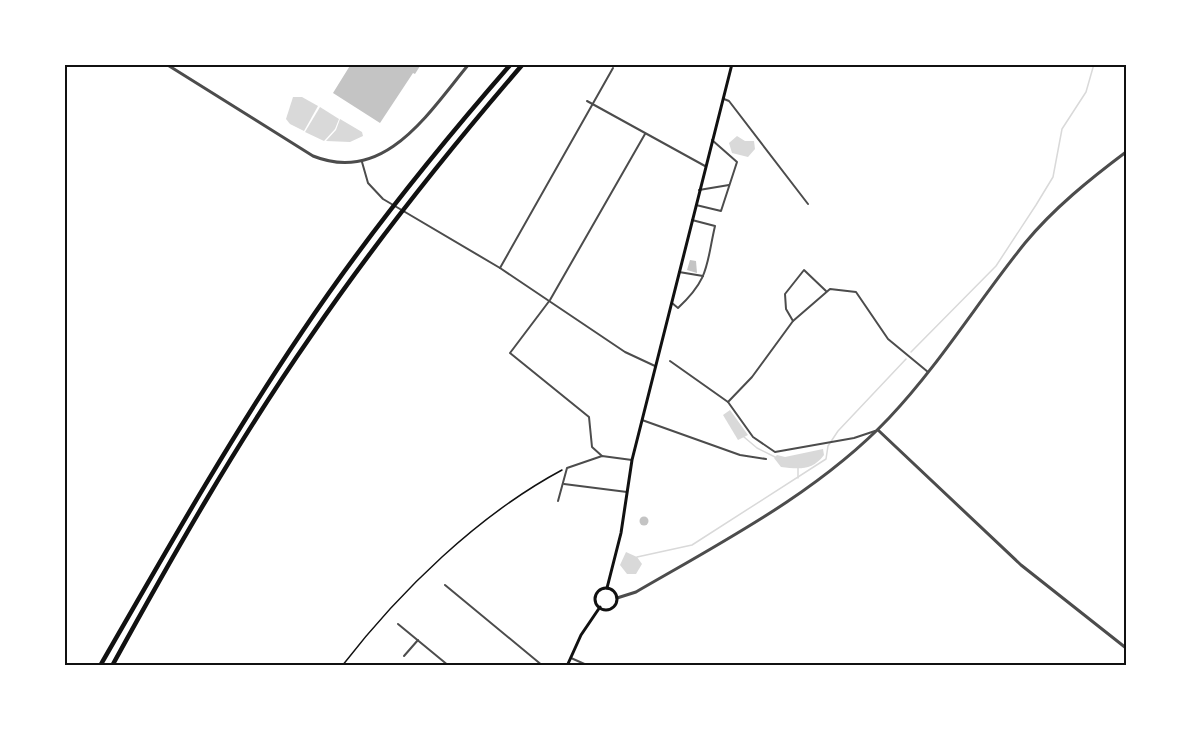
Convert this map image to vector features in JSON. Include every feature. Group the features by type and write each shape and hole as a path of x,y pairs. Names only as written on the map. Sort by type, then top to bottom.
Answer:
{"highway":[{"path":"100,666 209,478 303,331 405,191 511,64"},
{"path":"112,666 164,572 272,394 390,226 523,64"}],"main road":[{"path":"600,607 596,601 597,594 608,588 621,533 632,460 732,64"},
{"path":"600,607 613,607 617,598 615,592 608,588"},
{"path":"567,666 587,624 600,607"}],"street":[{"path":"166,64 314,156 331,162 362,162 379,156 398,144 469,64"},
{"path":"500,268 613,68"},
{"path":"723,99 729,101 808,204"},
{"path":"587,101 705,166"},
{"path":"602,456 592,447 589,417 510,353 550,300 645,134"},
{"path":"696,205 721,211 737,162 711,140"},
{"path":"617,598 644,587 782,503 878,430 928,372 1027,241 1082,185 1126,152"},
{"path":"362,162 368,183 376,193 500,268 626,352 656,366"},
{"path":"699,190 729,185"},
{"path":"672,303 678,308 697,290 707,269 715,226 692,220"},
{"path":"794,321 786,309 785,294 804,270 826,291"},
{"path":"679,272 703,276"},
{"path":"728,402 752,377 794,321 826,291 832,289 856,292 888,339 928,372"},
{"path":"669,361 728,402 753,437 775,452 878,430"},
{"path":"642,420 740,455 766,459"},
{"path":"878,430 1021,565 1126,648"},
{"path":"558,501 567,468 602,456 632,460"},
{"path":"564,484 627,492"},
{"path":"445,585 543,666"},
{"path":"398,624 449,666"},
{"path":"404,656 418,640"},
{"path":"571,658 589,666"}],"path":[{"path":"342,666 386,611 444,555 544,480 567,468"}],"shaded area":[{"path":"293,97 302,97 318,106 304,131 290,124 286,119"},
{"path":"320,107 339,119 335,129 324,141 305,132"},
{"path":"340,119 362,132 363,136 350,142 326,141 336,130"},
{"path":"737,136 745,141 754,141 755,149 748,157 732,153 729,143"},
{"path":"730,410 748,435 738,440 723,415"},
{"path":"823,449 824,455 815,464 805,468 781,467 774,458 777,455 785,457"},
{"path":"626,552 637,557 642,564 636,574 627,574 620,565"}],"building":[{"path":"351,64 417,64 420,66 380,123 333,93"},
{"path":"690,260 696,261 697,273 687,270"},
{"path":"644,517 648,521 644,525 640,521"}],"waterway":[{"path":"911,352 996,266 1036,205 1053,177 1062,129 1086,92 1094,64"},
{"path":"637,557 692,545 826,459 828,446 838,431 906,359"},
{"path":"744,437 757,448 775,457"},
{"path":"798,467 798,478"}]}
